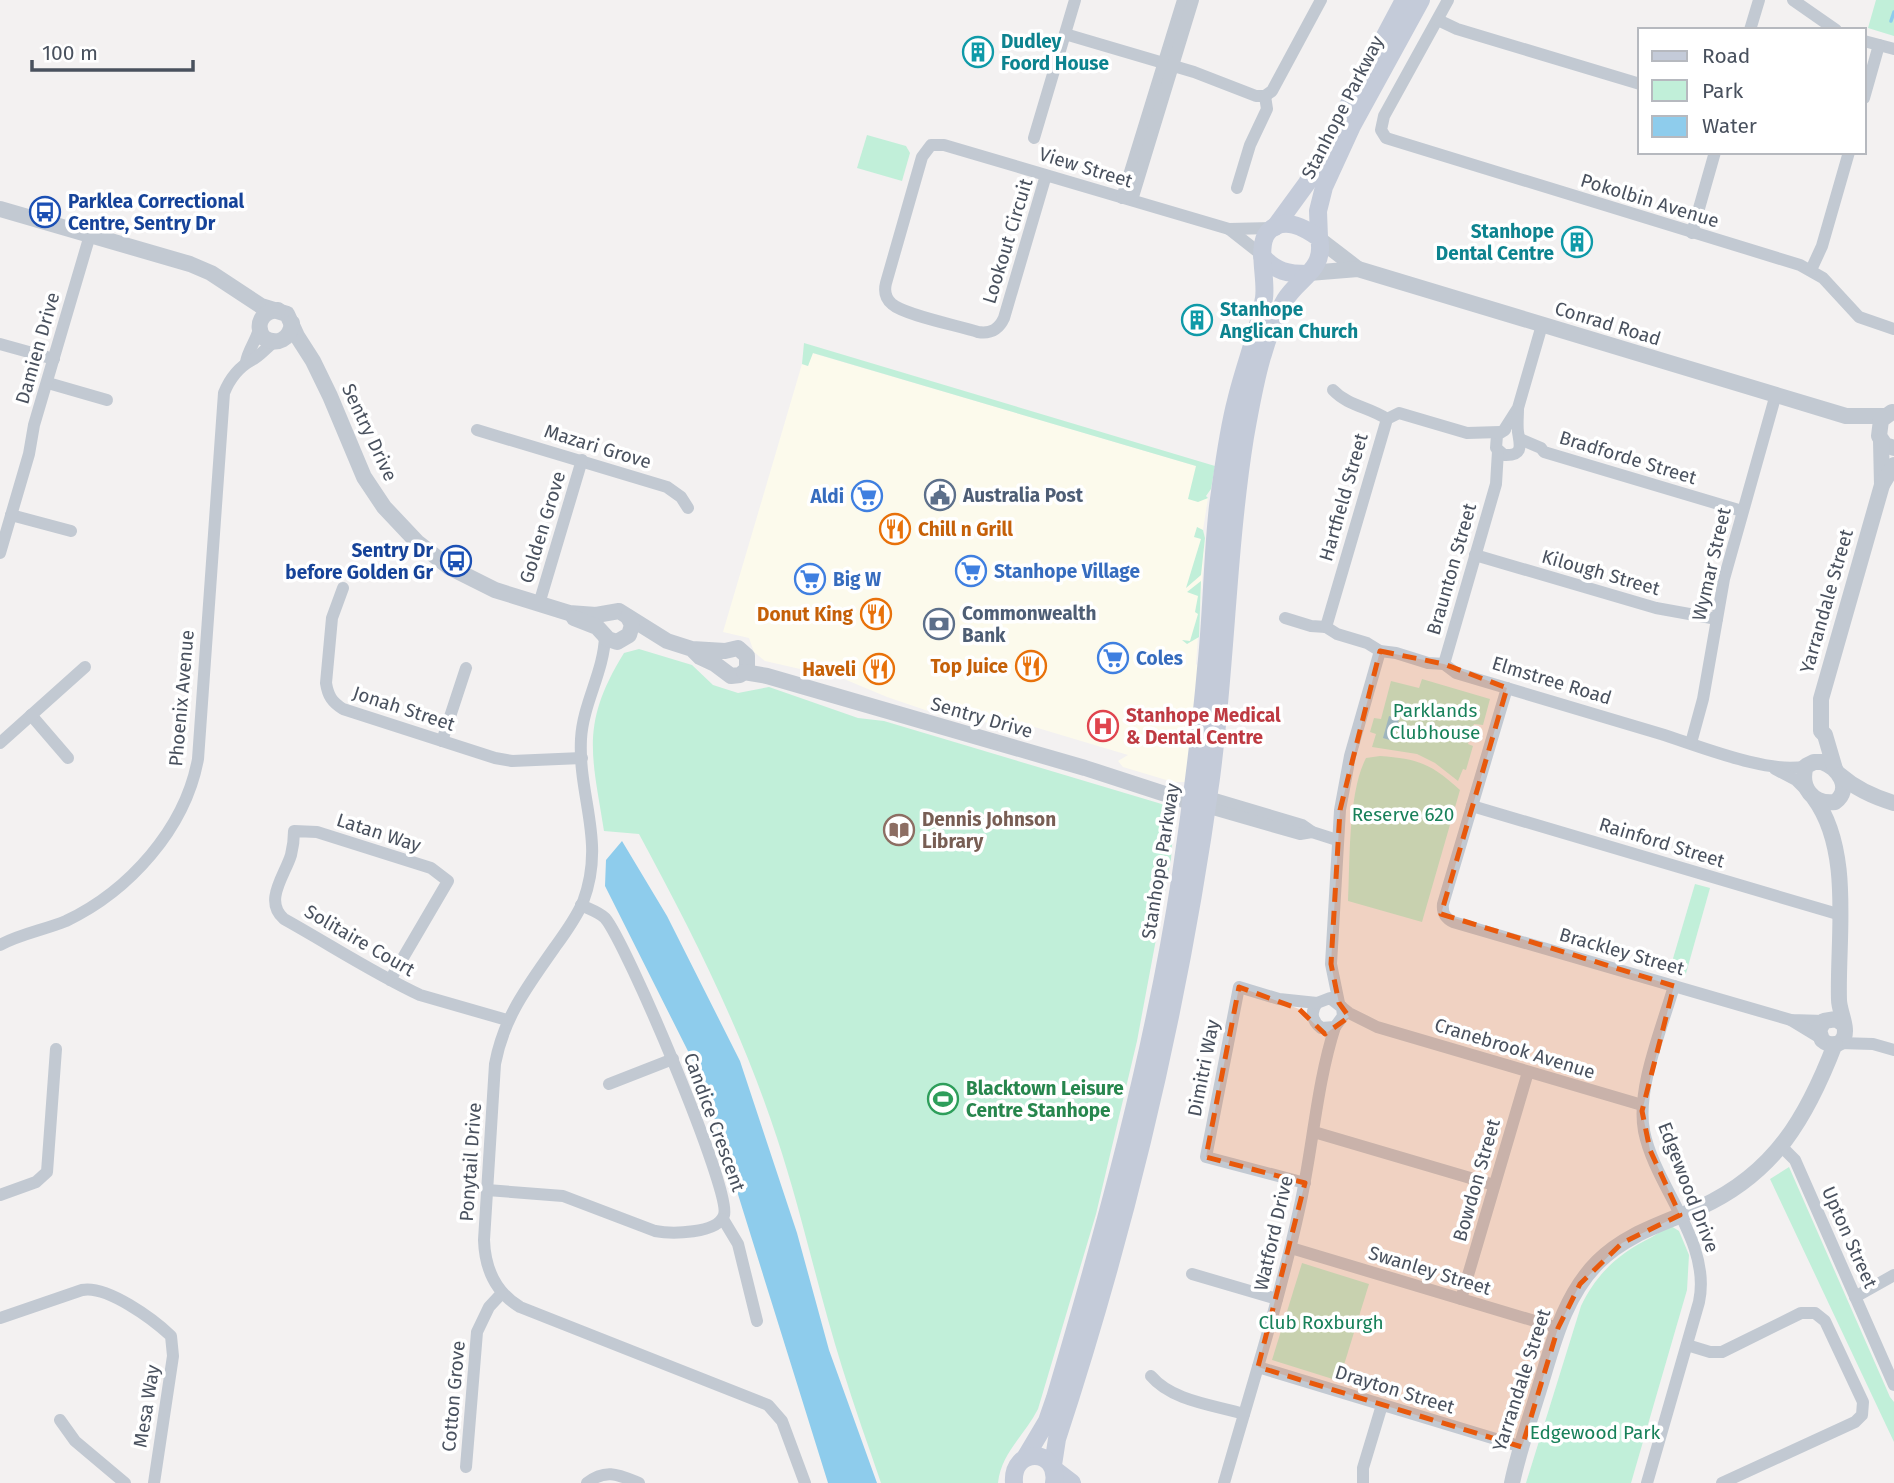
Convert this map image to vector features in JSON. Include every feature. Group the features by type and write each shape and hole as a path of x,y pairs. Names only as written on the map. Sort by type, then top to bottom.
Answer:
{"main road":[{"name":"Stanhope Parkway","path":"1273,227 1307,183 1404,0"},
{"name":"Stanhope Parkway","path":"1319,239 1318,211 1324,187 1352,126 1421,0"},
{"path":"1295,225 1308,230 1319,239 1320,257 1309,273 1282,272 1262,256 1264,240 1273,227 1295,225"},
{"name":"Stanhope Parkway","path":"1054,1473 1057,1438 1105,1283 1143,1136 1178,980 1199,800 1215,539 1221,484 1235,405 1263,300 1265,275 1262,256"},
{"name":"Stanhope Parkway","path":"1014,1483 1017,1465 1025,1458 1047,1421 1055,1398 1119,1170 1160,989 1180,876 1220,703 1231,541 1256,380 1272,328 1288,296 1309,273"},
{"path":"1025,1458 1037,1457 1054,1473 1072,1483"}],"street":[{"path":"1034,138 1075,0"},
{"path":"1127,199 1168,64 1183,0"},
{"path":"1168,64 1193,0"},
{"path":"1065,34 1168,64 1256,96 1265,96 1272,91 1321,0"},
{"path":"1448,0 1438,20 1457,29 1638,83"},
{"path":"1751,28 1759,0"},
{"path":"1802,2 1834,28"},
{"name":"Pokolbin Avenue","path":"1438,20 1384,116 1381,130 1386,138 1811,270 1822,278 1858,317 1894,329"},
{"path":"1866,42 1894,49"},
{"path":"1866,91 1879,45"},
{"path":"1237,188 1250,145 1267,109 1265,96"},
{"name":"View Street","path":"931,145 944,145 1229,229 1273,227"},
{"name":"Lookout Circuit","path":"931,145 922,158 885,293 889,302 901,309 978,332 993,330 1004,318 1046,175"},
{"path":"1692,233 1714,154"},
{"path":"1811,270 1822,246 1848,154"},
{"path":"0,209 190,264 230,286 261,306 287,314 292,323 287,337 277,342 264,338 250,308 230,286"},
{"name":"View Street","path":"1229,229 1262,256"},
{"name":"Damien Drive","path":"0,553 30,454 34,425 90,235"},
{"name":"Conrad Road","path":"1319,239 1358,269 1846,416 1885,442"},
{"name":"Conrad Road","path":"1309,273 1358,269"},
{"path":"259,327 268,311 278,310"},
{"name":"Sentry Drive","path":"292,323 335,406 364,477 384,507 407,533 438,560 495,590 569,613 609,613"},
{"path":"1518,408 1495,439 1497,449 1504,456 1515,454 1520,446 1518,408 1542,325"},
{"name":"Phoenix Avenue","path":"246,362 259,327"},
{"name":"Sentry Drive","path":"277,342 293,349 314,368"},
{"name":"Phoenix Avenue","path":"0,945 64,921 111,893 161,842 186,797 198,759 223,400 229,383 246,362 277,342"},
{"path":"0,344 54,359"},
{"path":"48,383 107,400"},
{"path":"1333,390 1347,402 1372,410 1387,419"},
{"name":"Wymar Street","path":"1691,743 1703,699 1724,579 1776,394"},
{"name":"Conrad Road","path":"1846,416 1891,411"},
{"name":"Yarrandale Street","path":"1808,764 1821,731 1820,707 1823,688 1882,485 1885,442 1879,425 1891,411"},
{"name":"Hartfield Street","path":"1326,626 1387,419 1395,413 1403,414 1467,433 1497,449"},
{"path":"1502,431 1512,430 1519,437"},
{"name":"Hartfield Street","path":"1467,433 1502,431"},
{"name":"Mazari Grove","path":"484,435 582,460 667,487 681,497 688,508"},
{"name":"Bradforde Street","path":"1519,437 1544,452 1742,511"},
{"name":"Braunton Street","path":"1444,664 1496,484 1497,449"},
{"name":"Bradforde Street","path":"1515,454 1544,452"},
{"name":"Braunton Street","path":"1496,484 1515,454"},
{"name":"Golden Grove","path":"539,604 582,460"},
{"name":"Yarrandale Street","path":"1882,485 1894,466"},
{"path":"11,515 71,531"},
{"name":"Kilough Street","path":"1475,555 1656,608 1717,619"},
{"name":"Jonah Street","path":"343,588 332,618 327,683 331,699 343,709 503,760 582,758"},
{"path":"667,641 612,641 603,634 602,622 609,613 619,611 667,641 692,649 725,651 738,648 746,653 746,666 731,676 692,649"},
{"name":"Sentry Drive","path":"569,613 603,634"},
{"path":"624,640 632,625 628,617"},
{"name":"Elmstree Road","path":"1285,618 1311,626 1326,626 1337,634 1367,643 1380,652 1444,664 1456,673 1772,767 1796,780 1811,795"},
{"name":"Ponytail Drive","path":"502,1293 489,1273 484,1255 495,1063 507,1020 570,926 581,905 592,870 593,845 582,758 584,714 603,653 603,634"},
{"name":"Ponytail Drive","path":"595,681 624,640"},
{"path":"721,668 720,658 725,651"},
{"path":"1279,999 1301,1010 1326,1029 1336,1026 1343,1016 1331,964 1340,810 1350,756 1380,652"},
{"name":"Sentry Drive","path":"746,666 979,731 1199,800"},
{"path":"0,743 85,667"},
{"path":"442,741 466,668"},
{"path":"1472,806 1507,688"},
{"path":"31,715 68,758"},
{"name":"Yarrandale Street","path":"1821,731 1825,735 1838,772"},
{"path":"1872,797 1840,799 1830,803 1811,795 1804,778 1808,764 1822,762 1854,787 1872,797 1894,803"},
{"name":"Elmstree Road","path":"1772,767 1792,768 1808,764"},
{"path":"1838,772 1843,783 1840,799"},
{"name":"Yarrandale Street","path":"1811,795 1825,815 1833,836"},
{"name":"Yarrandale Street","path":"1512,1483 1558,1328 1580,1284 1604,1257 1633,1236 1718,1199 1744,1183 1782,1147 1808,1108 1820,1079 1832,1032 1839,980 1841,915 1833,836 1835,809 1840,799"},
{"path":"1199,800 1300,834 1312,832 1337,840"},
{"name":"Brackley Street","path":"1472,806 1443,904 1444,915 1453,922 1832,1032"},
{"name":"Rainford Street","path":"1472,806 1841,915"},
{"name":"Latan Way","path":"294,831 317,832 431,868 448,881 390,980"},
{"name":"Solitaire Court","path":"294,831 291,855 276,894 275,908 278,914 390,980 430,999 507,1020"},
{"name":"Candice Crescent","path":"487,1190 563,1196 655,1231 671,1234 687,1233 714,1225 723,1219 724,1203 673,1059 611,928 602,915 581,905"},
{"path":"1316,1023 1312,1012 1319,1001 1331,964"},
{"name":"Edgewood Drive","path":"1647,1483 1701,1294 1698,1261 1646,1141 1642,1105 1674,986"},
{"name":"Dimitri Way","path":"1279,999 1239,987 1206,1157 1305,1183"},
{"path":"1279,999 1319,1001 1330,998 1340,1005"},
{"name":"Cranebrook Avenue","path":"1340,1005 1351,1014 1377,1027 1642,1105"},
{"name":"Watford Drive","path":"1316,1023 1322,1046 1323,1070"},
{"name":"Cranebrook Avenue","path":"1336,1026 1377,1027"},
{"name":"Watford Drive","path":"1224,1483 1278,1299 1305,1183 1323,1070 1336,1026"},
{"path":"1832,1032 1894,1050"},
{"path":"0,1195 36,1182 47,1172 56,1049"},
{"path":"609,1084 673,1059"},
{"name":"Bowdon Street","path":"1461,1299 1528,1072"},
{"path":"1314,1132 1494,1185"},
{"name":"Upton Street","path":"1782,1147 1795,1160 1894,1385"},
{"path":"723,1219 738,1244 757,1321"},
{"name":"Swanley Street","path":"1290,1248 1558,1328"},
{"path":"1192,1274 1278,1299"},
{"path":"1855,1297 1894,1275"},
{"name":"Mesa Way","path":"0,1318 82,1290 95,1289 106,1292 154,1321 171,1336 173,1356 154,1483"},
{"path":"502,1293 520,1307 768,1405 782,1421 804,1483"},
{"name":"Cotton Grove","path":"466,1467 477,1332 489,1307 502,1293"},
{"path":"1687,1345 1710,1352 1722,1352 1804,1312 1815,1313 1824,1319 1863,1402 1862,1415 1855,1422 1722,1483"},
{"name":"Drayton Street","path":"1258,1367 1522,1447"},
{"path":"1151,1376 1172,1393 1244,1414"},
{"path":"1363,1483 1363,1468 1382,1405"},
{"path":"61,1420 75,1441 125,1483"},
{"path":"587,1483 598,1474 622,1476 639,1483"}],"highlighted area":[{"path":"1380,651 1391,652 1444,664 1507,688 1441,914 1674,986 1642,1111 1650,1150 1680,1215 1622,1243 1580,1284 1558,1328 1522,1447 1258,1367 1305,1183 1206,1157 1239,987 1299,1009 1325,1034 1349,1017 1339,1003 1331,964 1340,810"}],"shaded area":[{"name":"Stanhope Village","path":"812,353 1196,466 1211,489 1206,496 1208,498 1203,530 1205,538 1196,664 1201,669 1185,782 1173,782 1123,767 1118,761 1128,755 1014,721 1002,727 951,712 940,715 844,679 765,661 754,652 749,638 723,632 802,364 808,366"}],"green space":[{"path":"1876,0 1894,0 1894,36 1868,28"},
{"path":"867,135 906,146 910,153 902,181 857,168"},
{"path":"804,343 1215,466 1211,489 1206,496 1208,498 1198,502 1188,499 1196,466 813,353 808,366 802,364"},
{"path":"1197,527 1203,530 1205,538 1201,575 1186,588 1201,539 1194,537"},
{"path":"1201,581 1199,637 1187,644 1182,640 1190,641 1198,614 1195,612 1198,596 1187,592"},
{"name":"Blacktown Leisure Centre Stanhope","path":"639,649 692,665 713,685 738,693 769,687 858,718 884,721 1165,805 1174,817 1171,859 1137,1041 1096,1214 1038,1409 1004,1462 998,1483 881,1483 833,1338 777,1138 732,1021 697,945 639,834 604,831 593,760 595,720 610,678 624,653"},
{"name":"Parklands Clubhouse","path":"1422,679 1490,699 1483,725 1474,724 1468,744 1473,746 1466,770 1463,769 1458,781 1435,763 1417,754 1372,747 1376,734 1370,732 1374,718 1381,719 1391,681 1419,688"},
{"name":"Reserve 620","path":"1380,756 1424,764 1460,790 1422,922 1348,901 1351,828 1356,789 1366,758"},
{"path":"1695,884 1710,888 1685,977 1669,972"},
{"path":"1789,1167 1894,1402 1894,1442 1770,1179"},
{"name":"Edgewood Park","path":"1671,1226 1679,1231 1689,1255 1687,1290 1631,1483 1526,1483 1587,1294 1619,1257"},
{"name":"Club Roxburgh","path":"1302,1263 1369,1284 1339,1381 1272,1360"}],"water":[{"path":"1389,716 1399,719 1393,741 1383,738"},
{"path":"622,841 667,916 740,1061 797,1233 829,1350 877,1483 828,1483 702,1079 605,886 606,860"}],"waterway":[{"path":"1891,21 1894,12"}],"place":[{"name":"Dudley Foord House","path":"978,52"},
{"name":"Parklea Correctional Centre, Sentry Dr","path":"45,212"},
{"name":"Stanhope Dental Centre","path":"1577,242"},
{"name":"Stanhope Anglican Church","path":"1197,320"},
{"name":"Australia Post","path":"940,495"},
{"name":"Aldi","path":"867,496"},
{"name":"Chill n Grill","path":"895,529"},
{"name":"Sentry Dr before Golden Gr","path":"456,561"},
{"name":"Stanhope Village","path":"971,571"},
{"name":"Big W","path":"810,579"},
{"name":"Donut King","path":"876,614"},
{"name":"Commonwealth Bank","path":"939,624"},
{"name":"Coles","path":"1113,658"},
{"name":"Top Juice","path":"1031,666"},
{"name":"Haveli","path":"879,669"},
{"name":"Stanhope Medical & Dental Centre","path":"1103,726"},
{"name":"Dennis Johnson Library","path":"899,830"},
{"name":"Blacktown Leisure Centre Stanhope","path":"943,1099"}]}
